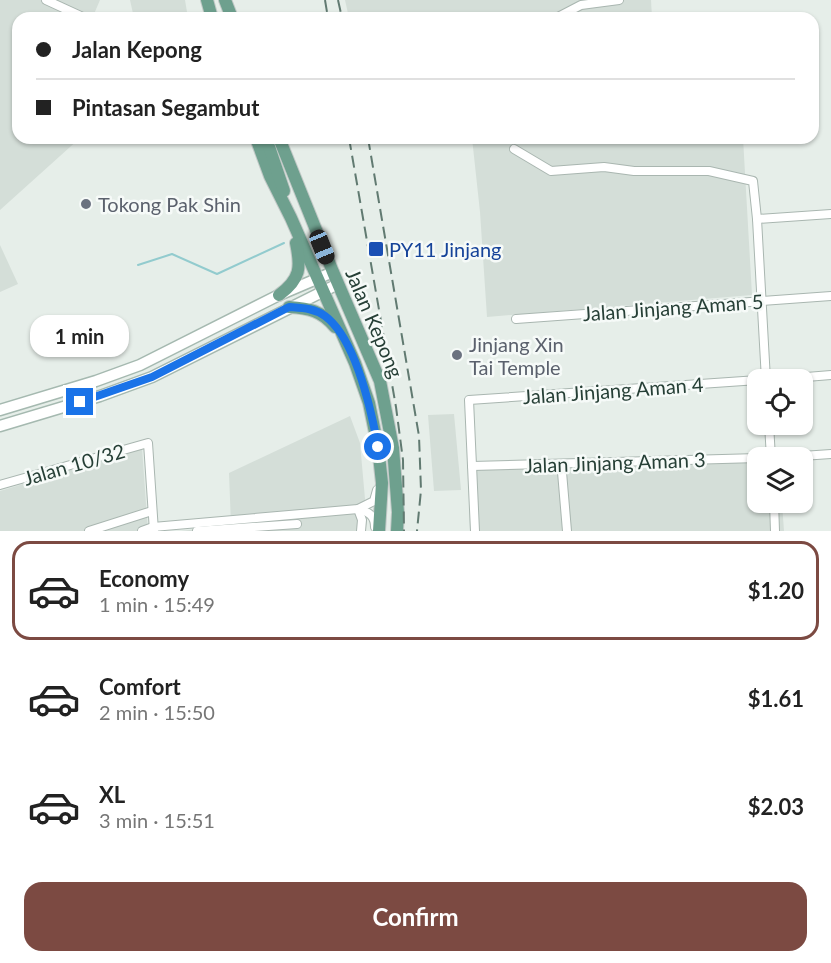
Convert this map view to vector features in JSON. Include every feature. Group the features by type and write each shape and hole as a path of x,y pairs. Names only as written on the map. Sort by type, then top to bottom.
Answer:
{"main road":[{"name":"Jalan Kepong","path":"258,144 270,176 344,337 369,403 382,483 377,531"},
{"path":"268,144 291,218 300,269 289,287 279,295"},
{"name":"Jalan Kepong","path":"281,144 335,278 380,381 393,448 398,512 397,531"},
{"path":"0,410 140,365 279,295 317,279 335,278"},
{"path":"0,426 100,396 152,377 322,291 335,278"},
{"path":"289,307 305,308 321,313 344,337"}],"street":[{"path":"46,0 73,12"},
{"path":"568,12 581,5 619,0"},
{"path":"514,149 551,171 604,167 634,171 709,171 753,181 767,369"},
{"path":"757,219 831,214"},
{"name":"Jalan Jinjang Aman 5","path":"516,319 831,296"},
{"path":"813,376 831,375"},
{"name":"Jalan Jinjang Aman 4","path":"472,466 469,400 747,381"},
{"path":"142,531 358,509 371,504 377,491 373,422"},
{"name":"Jalan 10/32","path":"0,485 148,443 152,511"},
{"path":"813,455 831,454"},
{"name":"Jalan Jinjang Aman 3","path":"472,466 747,458"},
{"path":"556,464 562,472 567,531"},
{"path":"472,466 475,531"},
{"path":"358,509 362,520 362,531"},
{"path":"358,509 368,512 374,518 377,531"},
{"path":"89,531 152,511 154,529"},
{"path":"775,513 776,531"},
{"path":"197,531 295,528 298,514"}],"shaded area":[{"path":"0,0 100,0 95,12 12,12 12,144 73,144 0,210"},
{"path":"130,0 185,0 187,12 133,12"},
{"path":"345,0 651,0 652,12 348,12"},
{"path":"473,144 743,144 752,295 487,317"},
{"path":"0,245 18,284 0,292"},
{"path":"454,414 461,490 434,491 428,415"},
{"path":"350,416 360,443 367,521 365,531 181,531 231,525 229,473"},
{"path":"142,448 148,531 0,531 0,491"},
{"path":"747,461 747,513 783,513 784,531 470,531 468,468"}],"waterway":[{"path":"138,265 172,254 217,274 284,243"}],"railway":[{"path":"325,0 327,12"},
{"path":"338,0 341,12"},
{"path":"350,144 396,407 403,460 404,531"},
{"path":"369,144 419,436 421,490 417,531"}],"place":[{"name":"Tokong Pak Shin","path":"86,204"},
{"name":"PY11 Jinjang","path":"376,249"},
{"name":"Jinjang Xin Tai Temple","path":"457,355"}],"route":[{"path":"80,402 152,377 289,307 305,308 327,317 344,337 369,403 378,447"}]}
